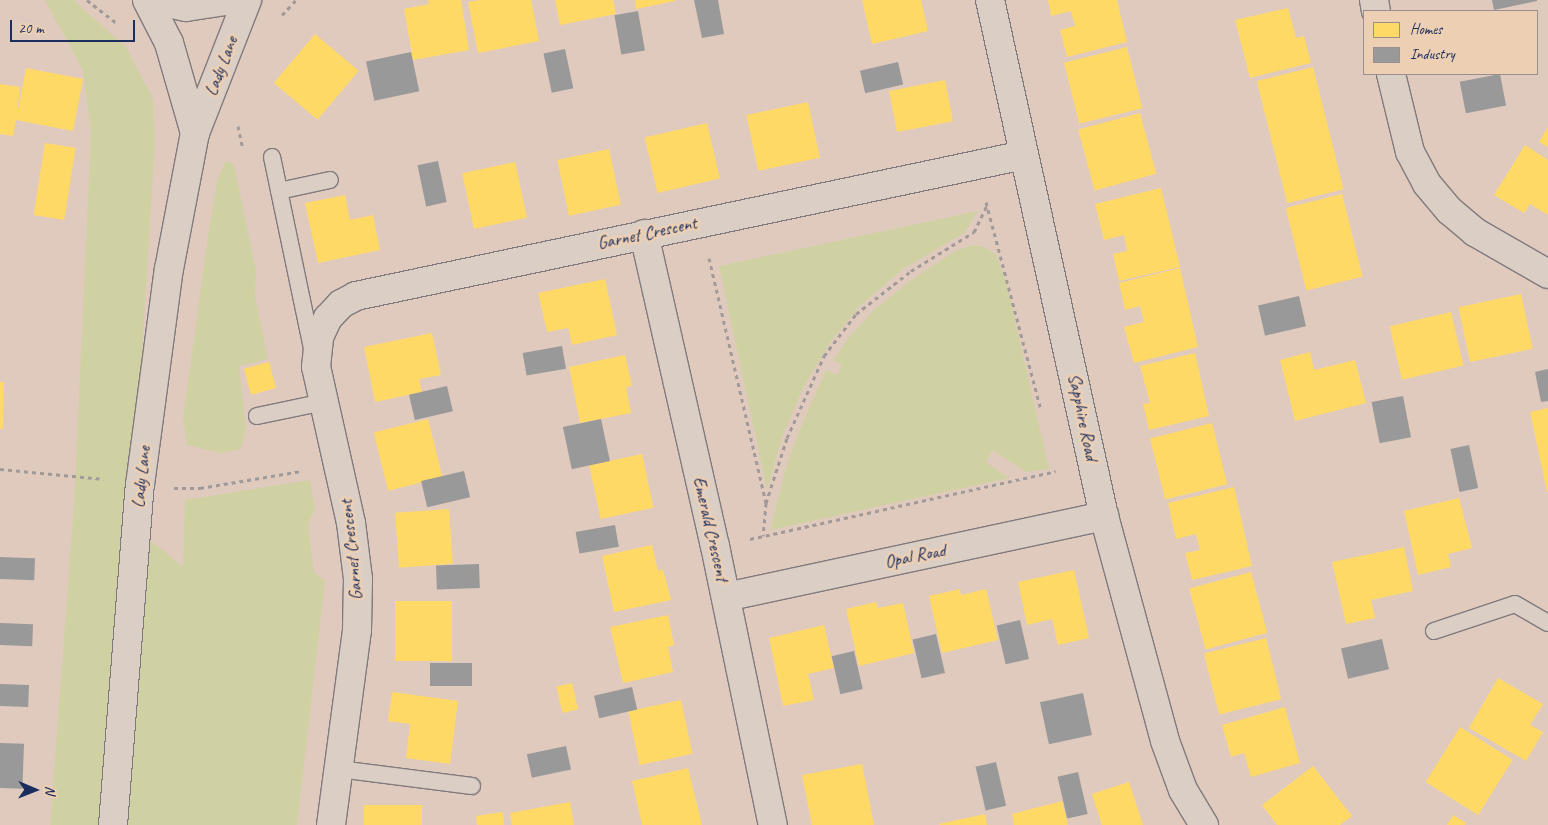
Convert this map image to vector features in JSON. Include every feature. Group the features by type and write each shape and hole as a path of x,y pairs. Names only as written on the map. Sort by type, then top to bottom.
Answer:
{"street":[{"name":"Lady Lane","path":"147,0 171,50 195,133"},
{"path":"154,0 186,7 232,0"},
{"name":"Lady Lane","path":"113,825 144,446 170,269 195,133 247,0"},
{"name":"Sapphire Road","path":"990,0 1104,516 1164,741 1183,790 1204,825"},
{"path":"1391,75 1410,152 1427,184 1450,211 1475,232 1548,274"},
{"name":"Garnet Crescent","path":"331,825 357,630 358,579 351,523 316,367 319,337 328,318 341,304 356,296 1024,155"},
{"name":"Emerald Crescent","path":"644,234 726,597 773,825"},
{"name":"Opal Road","path":"726,597 1104,516"}],"lane":[{"name":"Garnet Crescent","path":"272,157 316,367"},
{"path":"279,191 330,180"},
{"path":"257,416 324,402"},
{"path":"1434,631 1515,604 1548,623"},
{"path":"339,769 472,786"}],"path":[{"path":"979,204 988,202"},
{"path":"988,202 1042,413"},
{"path":"763,536 766,503 787,438 824,356 856,314 911,272 974,232 988,202"},
{"path":"702,259 719,256"},
{"path":"709,258 766,503"},
{"path":"744,540 1057,471 1054,461"}],"green space":[{"path":"45,0 73,0 126,47 153,99 155,142 136,445 121,516 183,567 185,500 310,480 315,510 308,524 314,572 325,581 297,825 50,825 74,504 91,133 83,71"},
{"path":"226,161 234,165 256,270 255,296 268,359 239,366 246,428 241,449 220,453 187,445 183,418 210,222 218,178"},
{"path":"978,211 964,233 903,269 859,307 831,341 804,386 783,434 767,490 719,266"},
{"path":"973,245 985,247 996,255 1006,281 1049,469 1026,472 992,450 986,462 1009,478 770,530 787,464 802,424 826,370 837,375 842,365 833,360 850,336 874,310 910,281 955,251"}],"building: Homes":[{"path":"428,0 461,0 469,50 413,60 404,9 429,4"},
{"path":"480,0 531,0 539,41 478,53 468,2"},
{"path":"555,0 613,0 616,14 560,25"},
{"path":"635,0 675,0 675,1 636,9"},
{"path":"862,0 921,0 928,31 872,44"},
{"path":"1048,0 1117,0 1127,42 1067,57 1060,30 1075,26 1071,11 1051,16"},
{"path":"1288,8 1296,38 1304,36 1311,63 1250,78 1235,20"},
{"path":"315,34 359,71 318,120 274,83"},
{"path":"1127,47 1142,108 1079,124 1064,63"},
{"path":"1313,67 1343,189 1287,203 1257,81"},
{"path":"26,68 83,79 73,131 16,120 13,136 0,134 0,84 20,87 17,115"},
{"path":"945,80 953,121 897,132 889,91"},
{"path":"808,102 820,158 758,171 746,115"},
{"path":"1140,113 1156,174 1094,190 1078,130"},
{"path":"707,123 720,179 657,193 645,137"},
{"path":"1548,127 1548,147 1539,142"},
{"path":"45,143 76,148 64,220 34,215"},
{"path":"1525,145 1548,160 1548,215 1530,204 1524,213 1494,195"},
{"path":"609,149 621,205 569,216 557,160"},
{"path":"515,162 527,218 474,229 462,173"},
{"path":"1161,188 1180,267 1119,281 1113,254 1127,251 1124,235 1104,240 1095,204"},
{"path":"1342,194 1363,276 1306,291 1286,208"},
{"path":"345,195 350,220 373,215 380,250 318,263 305,203"},
{"path":"1180,268 1198,347 1134,363 1124,327 1144,322 1140,306 1125,310 1119,283"},
{"path":"605,279 617,335 572,345 568,328 547,332 538,293"},
{"path":"1521,294 1533,349 1470,362 1458,307"},
{"path":"1451,312 1463,366 1402,380 1390,326"},
{"path":"432,333 441,375 419,379 422,392 375,402 364,347"},
{"path":"1310,352 1314,370 1355,360 1366,403 1295,421 1280,360"},
{"path":"1195,353 1209,416 1149,430 1143,404 1150,403 1140,366"},
{"path":"625,355 632,386 626,387 631,413 580,423 569,367"},
{"path":"269,362 276,388 251,395 244,369"},
{"path":"0,382 4,382 3,429 0,429"},
{"path":"1548,408 1548,492 1547,492 1530,412"},
{"path":"428,419 443,477 388,491 374,433"},
{"path":"1212,423 1227,484 1165,500 1150,438"},
{"path":"642,454 653,508 601,519 589,465"},
{"path":"1234,487 1252,566 1192,580 1185,553 1200,550 1196,534 1176,539 1168,503"},
{"path":"1459,498 1472,548 1448,554 1451,567 1418,575 1404,511"},
{"path":"449,509 453,564 399,568 395,513"},
{"path":"652,545 658,571 663,569 671,600 614,612 602,556"},
{"path":"1404,547 1413,591 1371,600 1375,618 1346,624 1332,562"},
{"path":"1074,570 1089,638 1058,645 1052,619 1027,625 1018,582"},
{"path":"1251,572 1267,633 1205,649 1189,589"},
{"path":"960,589 961,595 986,589 998,640 942,653 929,596"},
{"path":"395,601 452,601 452,661 395,661"},
{"path":"876,602 878,608 903,603 914,653 859,666 846,609"},
{"path":"668,615 674,645 668,647 673,672 623,683 610,627"},
{"path":"824,625 834,668 808,674 814,700 783,706 769,638"},
{"path":"1266,638 1281,699 1219,715 1204,653"},
{"path":"1498,678 1543,704 1530,725 1543,732 1526,761 1469,728"},
{"path":"572,683 578,709 562,713 556,687"},
{"path":"392,692 458,701 450,764 406,758 410,724 388,721"},
{"path":"681,700 692,754 640,765 628,711"},
{"path":"1285,707 1300,763 1251,777 1244,753 1231,757 1222,725"},
{"path":"1460,727 1513,760 1478,815 1426,782"},
{"path":"862,764 874,825 812,825 802,775"},
{"path":"1313,766 1352,816 1340,825 1277,825 1262,805"},
{"path":"688,768 702,825 642,825 632,781"},
{"path":"1129,782 1143,825 1102,825 1092,794"},
{"path":"1062,801 1068,825 1014,825 1012,814"},
{"path":"570,802 574,825 512,825 510,813"},
{"path":"364,805 422,805 422,825 364,825"},
{"path":"503,812 504,825 477,825 476,816"},
{"path":"985,814 987,825 939,825 939,824"},
{"path":"1453,815 1466,823 1465,825 1447,825"}],"building: Industry":[{"path":"694,0 718,0 724,34 702,38"},
{"path":"1492,0 1537,0 1537,1 1494,10"},
{"path":"638,11 645,50 621,55 614,15"},
{"path":"565,49 573,88 552,93 543,54"},
{"path":"411,52 419,91 374,101 366,62"},
{"path":"898,62 903,84 865,93 860,71"},
{"path":"1500,75 1506,105 1466,113 1460,82"},
{"path":"438,161 447,202 426,206 417,165"},
{"path":"1299,296 1306,326 1265,336 1258,305"},
{"path":"562,346 566,369 527,376 523,353"},
{"path":"1548,369 1548,401 1541,402 1535,372"},
{"path":"447,386 453,411 415,420 409,395"},
{"path":"1403,396 1411,437 1380,443 1372,402"},
{"path":"601,419 610,461 572,469 563,427"},
{"path":"1469,445 1478,488 1460,492 1450,449"},
{"path":"464,471 470,497 427,507 421,481"},
{"path":"615,525 619,547 579,554 576,532"},
{"path":"0,557 35,558 34,580 0,579"},
{"path":"479,564 480,588 437,589 436,566"},
{"path":"1020,620 1029,659 1006,664 997,625"},
{"path":"0,623 33,624 32,646 0,645"},
{"path":"936,634 945,673 922,678 913,639"},
{"path":"1382,639 1389,669 1348,679 1341,648"},
{"path":"854,651 863,689 840,694 832,656"},
{"path":"430,663 472,663 472,686 430,686"},
{"path":"0,684 29,685 28,707 0,706"},
{"path":"632,687 637,709 599,718 594,696"},
{"path":"1083,693 1092,735 1049,744 1040,702"},
{"path":"0,743 24,744 22,789 0,788"},
{"path":"566,746 571,769 532,778 527,754"},
{"path":"996,762 1006,806 986,811 976,767"},
{"path":"1078,772 1088,814 1067,819 1058,777"}]}
